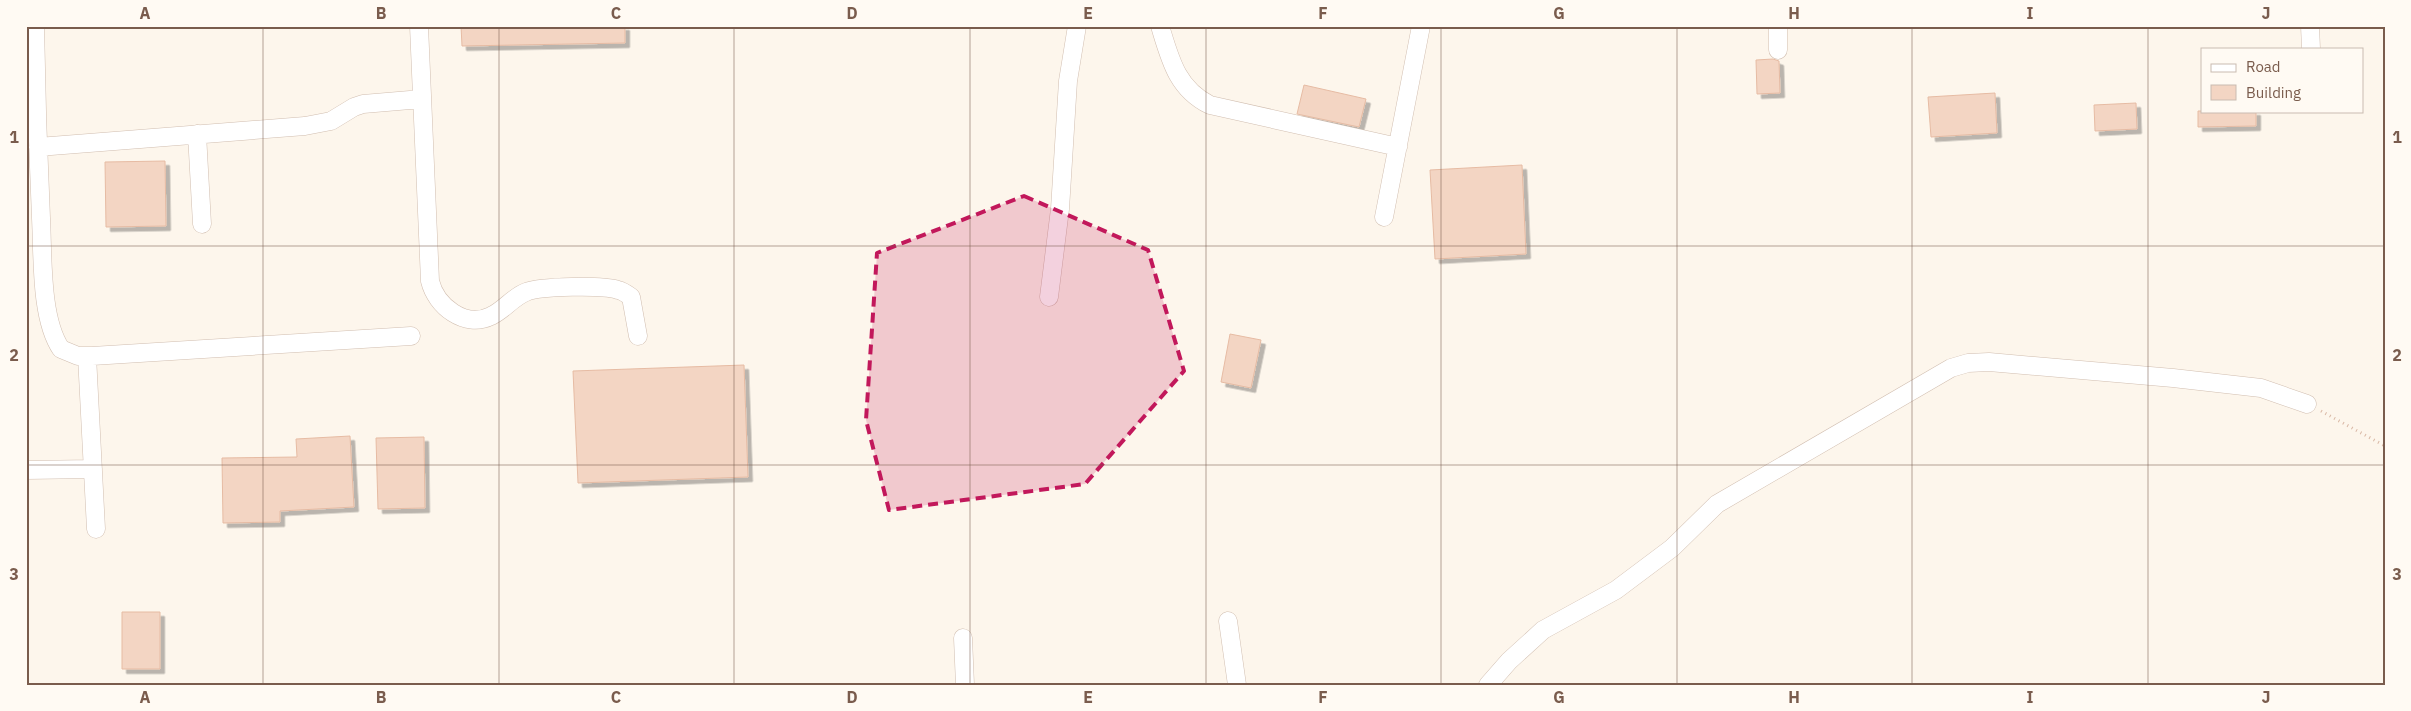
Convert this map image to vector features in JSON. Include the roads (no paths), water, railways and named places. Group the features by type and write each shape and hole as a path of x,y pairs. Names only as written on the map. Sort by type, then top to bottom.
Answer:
{"street":[{"path":"35,26 43,258 50,322 62,349 78,356 87,356 411,336"},
{"path":"419,26 430,281 438,301 451,312 468,318 483,318 501,311 525,292 536,289 619,290 631,297 634,304 638,336"},
{"path":"1049,297 1060,209 1068,80 1077,26"},
{"path":"1160,26 1181,80 1197,98 1210,105 1398,147"},
{"path":"1384,217 1421,26"},
{"path":"1778,26 1778,50"},
{"path":"2310,26 2311,48"},
{"path":"38,147 320,124 331,121 359,105 422,99"},
{"path":"197,134 202,224"},
{"path":"87,356 96,529"},
{"path":"1488,685 1509,661 1543,630 1616,590 1672,548 1717,504 1951,368 1968,363 1989,362 2172,378 2261,388 2307,404"},
{"path":"26,470 93,469"},
{"path":"1228,621 1237,685"},
{"path":"963,638 965,685"}]}
